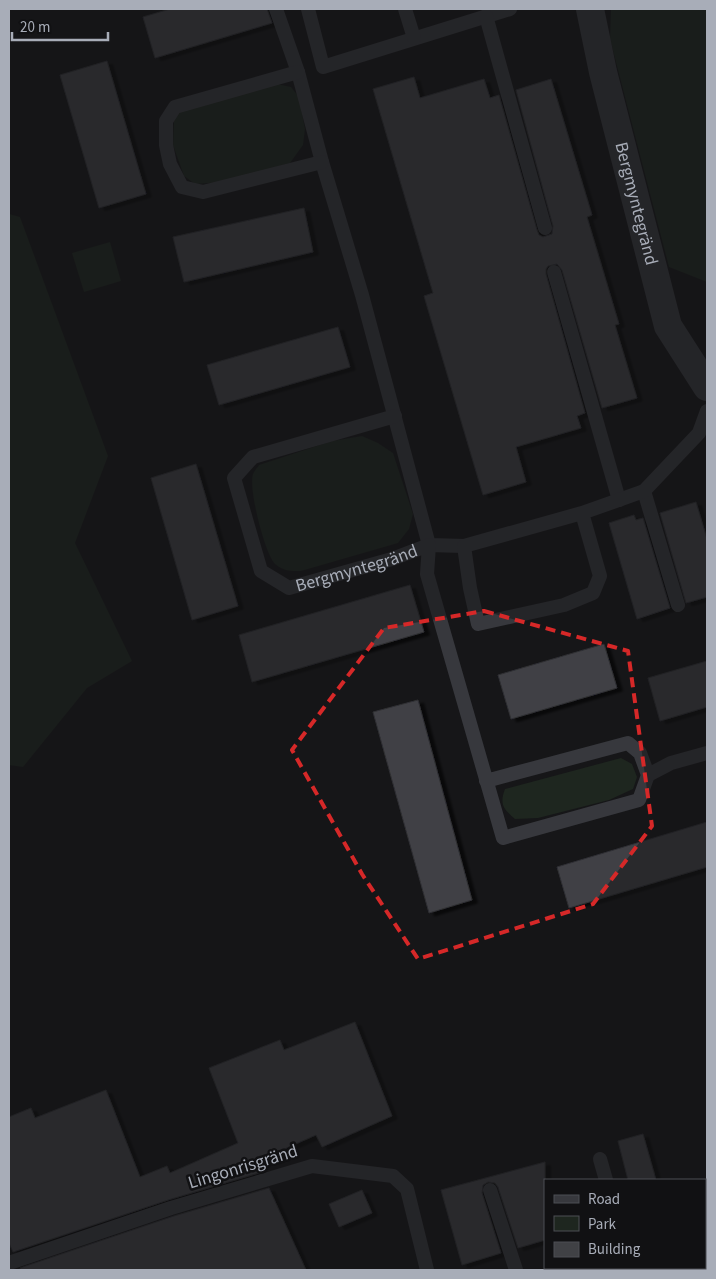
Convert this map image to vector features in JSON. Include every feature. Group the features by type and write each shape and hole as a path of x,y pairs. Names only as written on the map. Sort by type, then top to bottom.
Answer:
{"street":[{"name":"Bergmyntegränd","path":"586,9 668,326 707,388"}],"lane":[{"name":"Bergmyntegränd","path":"276,9 298,72 322,162 362,295 429,545 427,574 503,838 639,800 648,776"},
{"path":"308,9 323,67 510,9"},
{"path":"405,9 414,38"},
{"path":"486,16 545,228"},
{"path":"298,72 175,107 166,121 166,145 170,164 182,187 203,192 322,162"},
{"path":"554,272 619,500"},
{"name":"Bergmyntegränd","path":"395,416 253,457 234,478 261,571 289,588 392,559 429,545 464,546 582,513 644,491 699,433 707,410"},
{"path":"644,491 678,605"},
{"path":"464,546 470,588 478,624 564,605 593,593 600,576 582,513"},
{"path":"486,781 628,743 640,753 648,776 671,763 707,753"},
{"path":"600,1159 606,1179"},
{"name":"Lingonrisgränd","path":"9,1264 171,1208 312,1166 393,1176 407,1189 427,1270"},
{"path":"490,1190 516,1270"}],"highlighted area":[{"path":"484,611 628,651 652,826 593,904 418,959 362,874 292,750 384,628"}],"green space":[{"path":"611,9 707,9 707,282 669,267 610,39"},
{"path":"277,84 291,87 299,97 305,129 303,145 290,163 224,182 195,184 184,176 173,145 174,120 178,111"},
{"path":"9,214 20,217 108,456 75,543 132,661 87,688 23,767 9,765"},
{"path":"110,242 121,281 84,292 72,253"},
{"path":"362,436 378,443 393,453 413,514 409,529 398,543 301,571 281,568 271,558 262,535 253,493 252,481 254,472 259,465 332,441"},
{"path":"621,758 632,764 637,777 633,789 609,800 538,818 515,819 504,806 502,799 505,789"}],"building":[{"path":"170,9 267,9 272,23 155,58 143,17"},
{"path":"107,61 146,194 99,208 60,75"},
{"path":"414,77 420,98 484,79 490,98 499,95 537,230 539,235 543,237 552,234 553,226 516,90 551,79 592,215 587,217 619,324 615,325 637,398 602,408 562,270 557,264 548,266 546,274 585,413 577,416 581,428 516,447 526,482 483,495 424,296 433,293 373,89"},
{"path":"304,208 313,252 184,282 173,237"},
{"path":"338,327 350,367 219,405 207,365"},
{"path":"196,464 238,606 192,620 151,478"},
{"path":"696,502 707,539 707,597 686,603 660,513"},
{"path":"634,515 636,520 643,518 670,608 637,619 609,523"},
{"path":"410,585 424,632 252,682 239,635"},
{"path":"604,644 617,688 511,719 498,675"},
{"path":"707,661 707,707 660,721 648,678"},
{"path":"418,700 472,900 429,913 373,712"},
{"path":"707,822 707,867 569,908 557,867"},
{"path":"355,1022 392,1116 322,1147 316,1135 257,1161 262,1172 168,1200 13,1252 9,1243 9,1117 31,1108 35,1118 106,1090 140,1177 167,1166 170,1173 238,1143 209,1068 280,1040 284,1050"},
{"path":"643,1134 656,1179 628,1179 618,1141"},
{"path":"545,1162 544,1240 518,1248 498,1187 495,1183 488,1182 483,1185 482,1193 501,1253 462,1265 441,1190"},
{"path":"269,1188 306,1270 21,1270 20,1268 174,1216"},
{"path":"362,1190 372,1213 339,1227 329,1204"}]}
